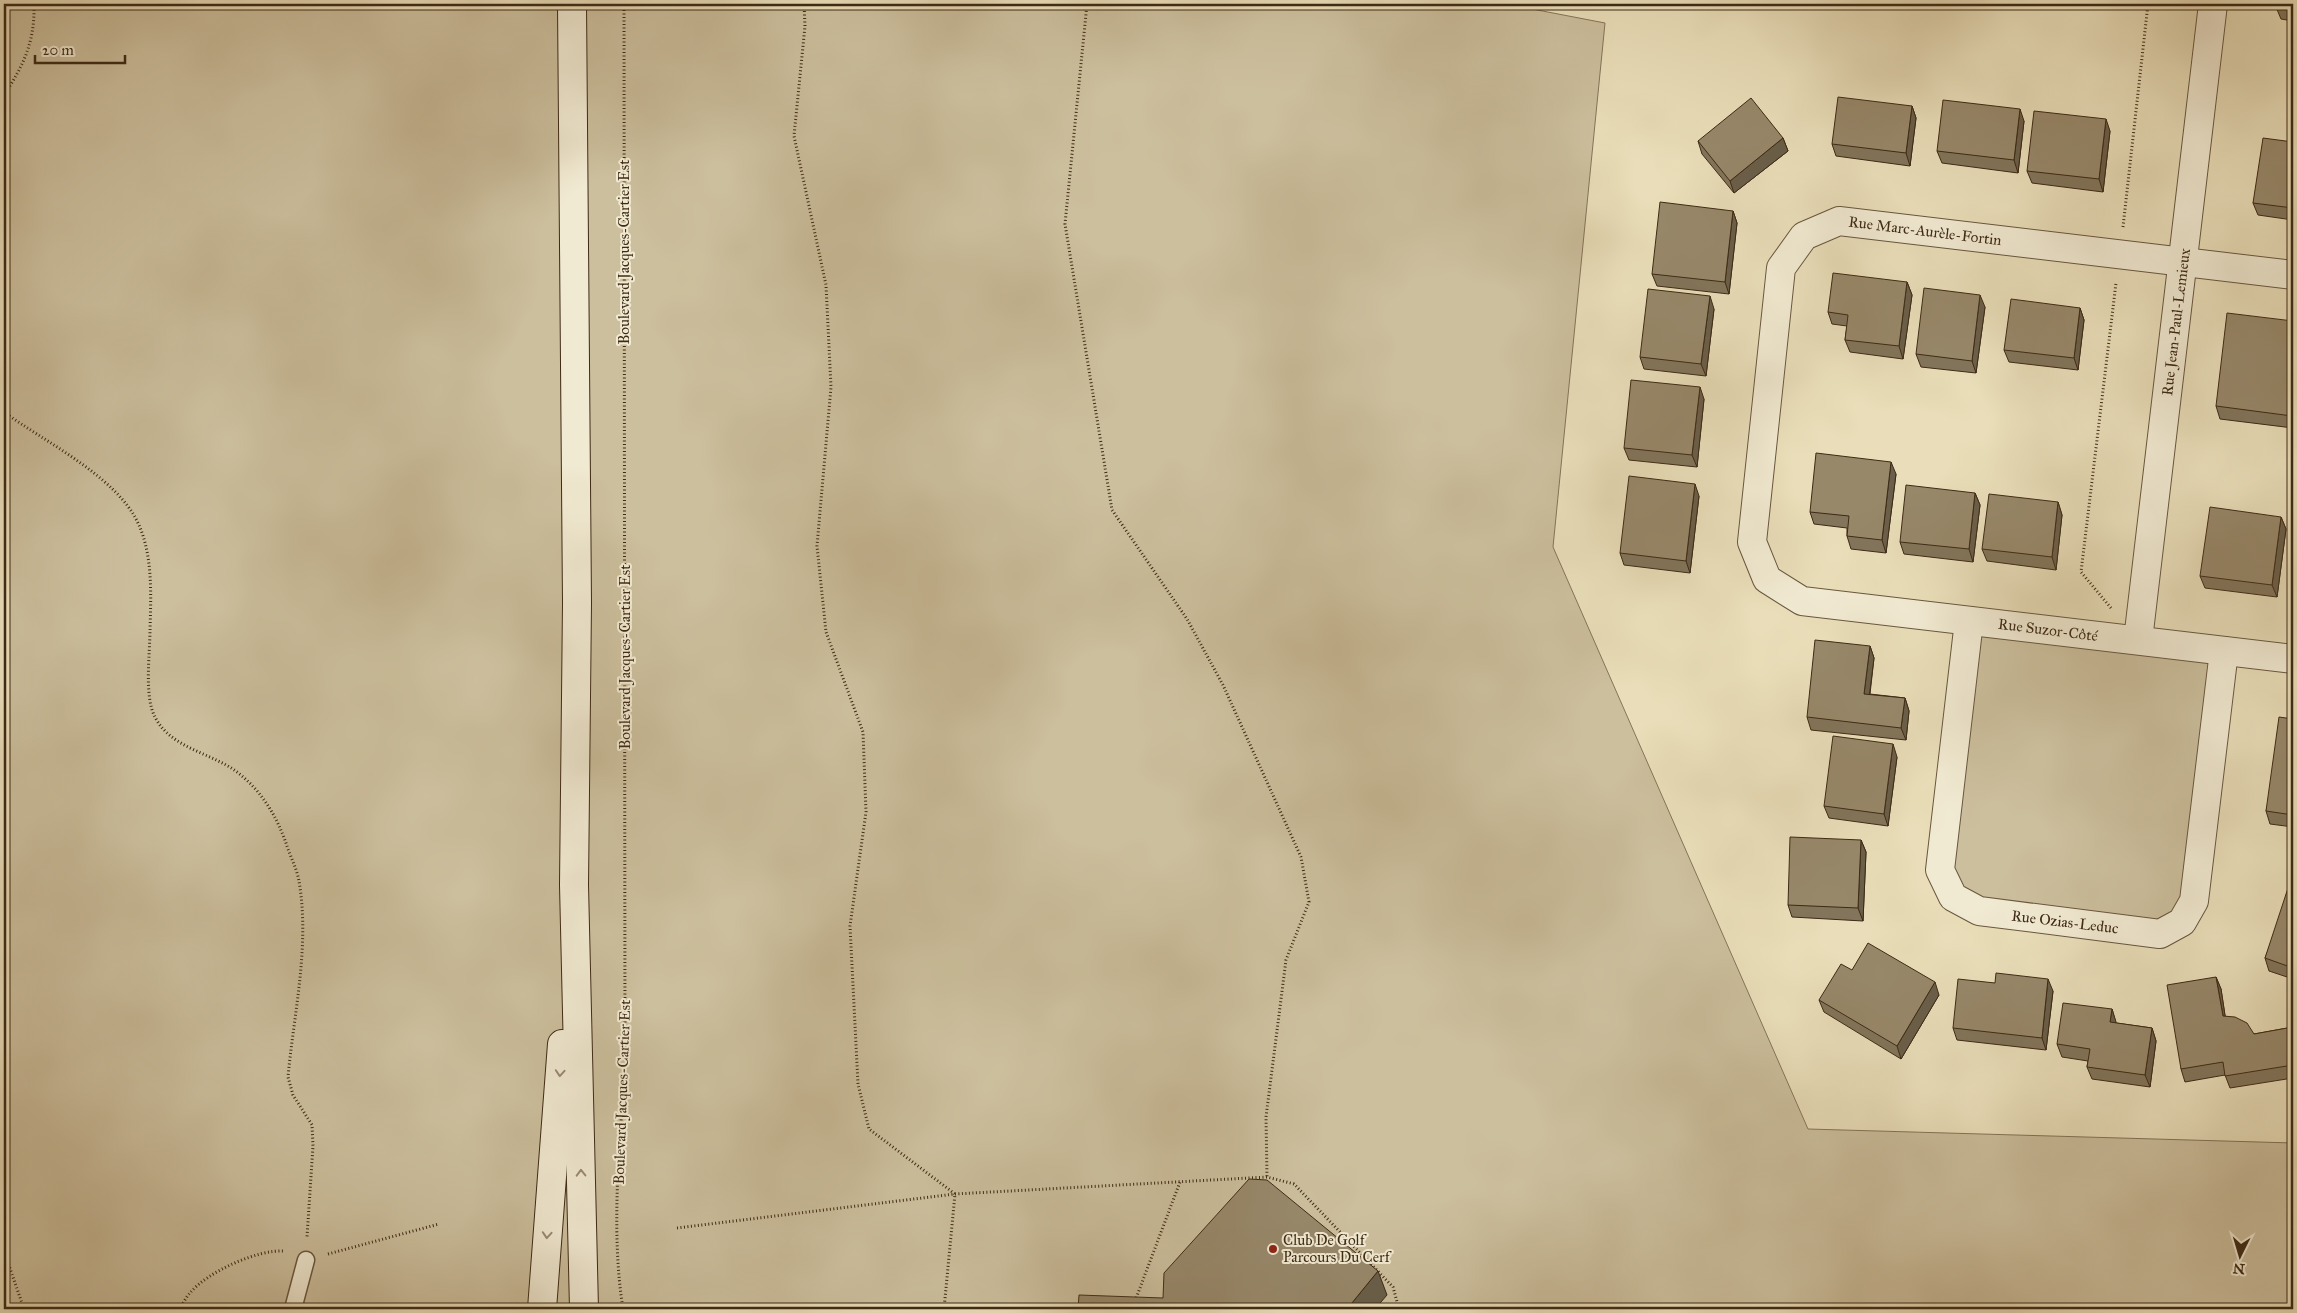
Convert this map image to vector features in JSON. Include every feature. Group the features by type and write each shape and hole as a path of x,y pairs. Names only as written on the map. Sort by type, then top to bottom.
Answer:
{"street":[{"path":"572,4 577,603 574,885 584,1309"},
{"name":"Rue Jean-Paul-Lemieux","path":"2138,640 2214,4"},
{"name":"Rue Marc-Aurèle-Fortin","path":"1802,601 1767,579 1752,542 1781,268 1804,236 1840,221 2293,275"},
{"name":"Rue Suzor-Côté","path":"1802,601 2293,659"},
{"name":"Rue Ozias-Leduc","path":"1969,621 1940,870 1953,897 1980,911 2160,934 2182,922 2194,901 2224,651"},
{"path":"542,1309 574,885"}],"lane":[{"path":"293,1309 306,1260"}],"path":[{"path":"4,95 21,70 30,45 34,22 34,4"},
{"name":"Boulevard Jacques-Cartier Est","path":"623,1309 619,1284 618,1156 626,1070 624,4"},
{"path":"804,4 806,26 794,136 826,285 831,386 817,546 826,632 863,732 866,812 850,926 858,1084 869,1129 955,1194"},
{"path":"1086,4 1065,224 1112,510 1187,619 1223,685 1301,856 1309,902 1286,960 1266,1117 1267,1177"},
{"path":"2138,640 2081,572 2148,4"},
{"path":"4,412 107,482 125,502 138,524 151,582 150,696 154,717 167,734 214,757 237,772 266,801 282,834 298,879 303,915 301,960 288,1077 293,1095 312,1125 313,1146 306,1260"},
{"path":"677,1228 955,1194 1267,1177 1294,1184 1393,1288 1399,1309"},
{"path":"1132,1309 1180,1182"},
{"path":"944,1309 955,1194"},
{"path":"306,1260 439,1224"},
{"path":"4,1251 24,1309"},
{"path":"179,1309 190,1292 210,1275 237,1263 281,1251 295,1252 306,1260"}],"shaded area":[{"path":"4,4 1506,4 1605,23 1553,547 1808,1129 2293,1143 2293,1309 4,1309"},
{"path":"1969,621 2224,651 2182,922 1979,911 1940,871"}],"building":[{"path":"2277,4 2293,4 2293,9 2276,7"},
{"path":"1838,97 1912,106 1906,153 1832,144"},
{"path":"1751,98 1783,138 1730,181 1698,141"},
{"path":"1943,100 2020,109 2014,160 1937,151"},
{"path":"2034,111 2106,119 2099,179 2027,171"},
{"path":"2263,138 2293,142 2293,208 2253,203"},
{"path":"1660,202 1733,211 1725,282 1652,274"},
{"path":"1833,273 1907,282 1899,346 1845,340 1848,315 1828,312"},
{"path":"1924,288 1980,295 1972,361 1916,354"},
{"path":"1648,289 1710,296 1701,364 1640,357"},
{"path":"2011,299 2080,308 2074,358 2004,350"},
{"path":"2227,313 2293,321 2292,416 2216,406"},
{"path":"1631,380 1700,387 1692,455 1624,448"},
{"path":"1816,453 1891,462 1882,540 1847,536 1849,516 1810,512"},
{"path":"1629,476 1695,484 1686,561 1620,553"},
{"path":"1906,485 1975,493 1969,549 1900,542"},
{"path":"1989,494 2058,502 2052,557 1982,549"},
{"path":"2210,507 2281,517 2272,585 2200,576"},
{"path":"2293,548 2293,590 2288,590"},
{"path":"1815,640 1870,646 1864,694 1905,698 1901,728 1807,717"},
{"path":"2279,717 2293,719 2293,815 2266,811"},
{"path":"1833,736 1893,744 1884,814 1824,806"},
{"path":"1790,837 1861,840 1858,908 1788,905"},
{"path":"2289,885 2293,887 2293,968 2265,958"},
{"path":"1868,943 1935,982 1897,1046 1819,1000 1841,964 1852,970"},
{"path":"1996,973 2048,979 2042,1038 1953,1028 1958,979 1995,983"},
{"path":"2216,977 2223,1016 2235,1017 2247,1023 2254,1034 2293,1027 2293,1065 2225,1076 2223,1062 2181,1069 2167,985"},
{"path":"2063,1003 2112,1009 2110,1022 2152,1028 2145,1075 2087,1067 2090,1049 2057,1044"},
{"name":"Club De Golf Parcours Du Cerf","path":"1249,1179 1267,1180 1378,1271 1347,1309 1078,1309 1079,1295 1163,1298 1164,1273"}],"place":[{"name":"Club De Golf Parcours Du Cerf","path":"1273,1249"}]}
